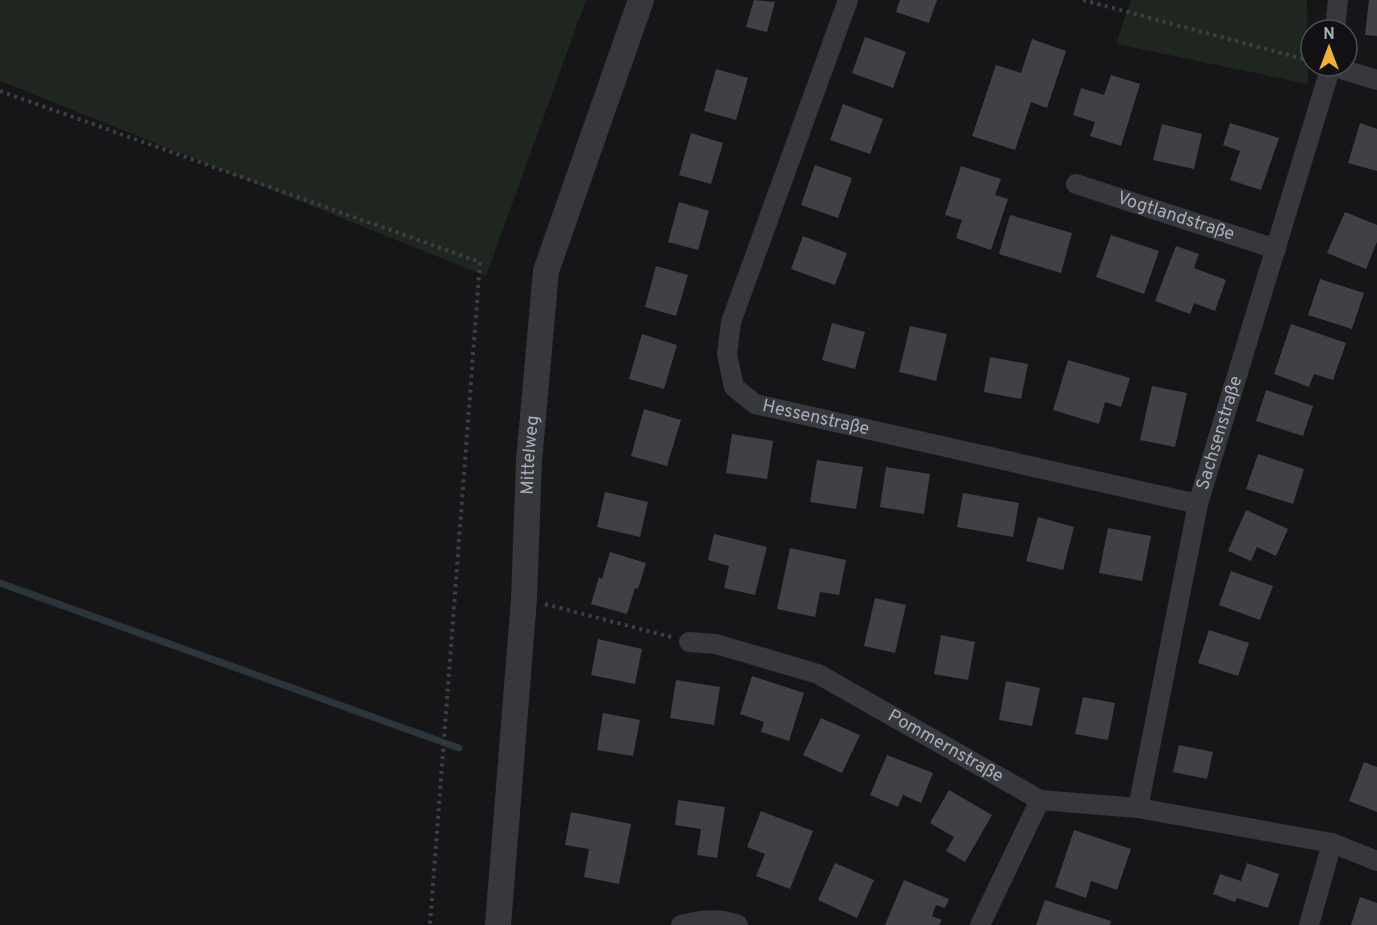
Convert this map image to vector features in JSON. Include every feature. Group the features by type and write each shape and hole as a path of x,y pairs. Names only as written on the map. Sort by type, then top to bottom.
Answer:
{"street":[{"name":"Mittelweg","path":"498,925 524,599 529,461 546,271 640,0"},
{"name":"Hessenstraße","path":"848,0 731,322 727,354 734,387 755,404 1198,504"},
{"path":"1336,18 1338,0"},
{"path":"1359,75 1377,80"},
{"name":"Sachsenstraße","path":"1138,808 1198,504 1327,78"},
{"name":"Vogtlandstraße","path":"1077,184 1276,249"},
{"name":"Pommernstraße","path":"689,642 716,644 818,674 1040,800 1138,808 1332,843 1377,861"},
{"path":"980,925 1040,800"},
{"path":"1309,925 1332,843"},
{"path":"681,925 700,920 731,922 738,925"}],"path":[{"path":"1083,0 1299,58"},
{"path":"0,91 480,262 430,925"},
{"path":"524,599 689,642"}],"shaded area":[{"path":"0,0 586,0 486,276 0,81"},
{"path":"1131,0 1307,0 1307,18 1299,18 1299,78 1308,78 1308,84 1116,44"}],"building":[{"path":"754,0 775,2 767,32 746,27"},
{"path":"900,0 937,0 929,23 896,12"},
{"path":"1369,0 1377,0 1377,36 1365,35"},
{"path":"865,37 906,52 893,88 852,73"},
{"path":"1032,39 1066,51 1047,108 1031,102 1015,150 972,136 996,65 1021,73"},
{"path":"716,69 748,78 736,120 704,111"},
{"path":"1111,75 1140,84 1121,146 1090,136 1095,122 1073,115 1081,88 1104,95"},
{"path":"843,104 883,119 870,154 830,140"},
{"path":"1230,123 1279,138 1261,190 1230,180 1240,151 1223,145"},
{"path":"1360,123 1377,129 1377,171 1348,163"},
{"path":"1162,124 1202,134 1194,169 1153,160"},
{"path":"691,133 723,143 711,184 679,175"},
{"path":"815,165 852,178 838,218 801,205"},
{"path":"961,166 1001,179 995,195 1008,199 991,250 956,238 962,220 945,215"},
{"path":"679,202 709,211 698,250 668,242"},
{"path":"1345,212 1377,225 1377,242 1366,269 1327,253"},
{"path":"1010,215 1072,233 1061,273 999,254"},
{"path":"1111,235 1159,251 1144,294 1096,277"},
{"path":"803,236 847,253 835,285 791,269"},
{"path":"1176,246 1199,254 1194,268 1226,280 1215,311 1194,303 1190,314 1155,301"},
{"path":"656,266 688,275 676,316 645,307"},
{"path":"1320,279 1364,293 1352,329 1308,315"},
{"path":"832,323 865,332 855,369 822,360"},
{"path":"1291,324 1346,343 1333,380 1314,374 1309,387 1274,374"},
{"path":"910,326 947,334 936,381 899,372"},
{"path":"642,334 677,345 664,389 629,379"},
{"path":"990,357 1028,364 1021,399 984,392"},
{"path":"1068,360 1130,378 1121,407 1105,402 1099,424 1053,410"},
{"path":"1152,386 1187,393 1175,447 1140,440"},
{"path":"1266,390 1313,406 1303,436 1256,421"},
{"path":"644,409 681,420 667,466 631,456"},
{"path":"732,434 773,441 767,479 726,473"},
{"path":"1258,454 1304,469 1293,504 1246,489"},
{"path":"817,460 863,467 856,509 810,502"},
{"path":"886,467 930,474 924,514 880,507"},
{"path":"605,492 648,502 640,537 597,527"},
{"path":"963,493 1019,503 1013,537 957,527"},
{"path":"1246,510 1288,529 1276,556 1257,547 1251,561 1228,551"},
{"path":"1038,517 1074,527 1063,570 1026,561"},
{"path":"1108,528 1151,536 1142,581 1099,573"},
{"path":"714,534 767,547 755,595 724,588 729,566 708,560"},
{"path":"790,548 846,560 839,595 820,592 815,617 777,609"},
{"path":"610,552 646,563 627,614 591,604"},
{"path":"1231,571 1273,586 1260,620 1219,605"},
{"path":"875,598 906,605 895,653 864,646"},
{"path":"1209,630 1249,643 1238,676 1198,663"},
{"path":"941,635 975,642 968,680 934,674"},
{"path":"598,639 642,649 635,684 591,675"},
{"path":"752,676 804,693 789,741 761,732 764,722 740,714"},
{"path":"676,680 720,687 714,725 670,718"},
{"path":"1006,681 1040,688 1032,726 999,720"},
{"path":"1083,697 1115,703 1108,740 1075,734"},
{"path":"603,713 640,720 633,756 597,750"},
{"path":"821,718 860,735 842,773 803,755"},
{"path":"1179,745 1213,752 1207,779 1173,772"},
{"path":"887,755 933,773 921,803 903,795 898,807 870,795"},
{"path":"1364,762 1377,767 1377,812 1349,801"},
{"path":"949,790 992,815 965,862 946,851 954,837 930,823"},
{"path":"678,800 725,807 717,858 697,855 701,829 675,825"},
{"path":"761,811 813,831 790,889 756,876 765,854 747,847"},
{"path":"571,812 631,824 619,884 584,877 589,849 565,845"},
{"path":"1074,830 1131,849 1117,890 1091,881 1086,898 1055,887"},
{"path":"835,863 874,880 857,918 818,900"},
{"path":"1247,863 1279,874 1268,908 1237,898 1235,902 1213,894 1220,874 1241,881"},
{"path":"904,880 949,899 945,908 936,905 932,916 942,920 939,925 885,925"},
{"path":"1360,897 1377,903 1377,925 1351,925"},
{"path":"1045,900 1111,921 1110,925 1036,925"}],"waterway":[{"path":"0,583 459,748"}]}
